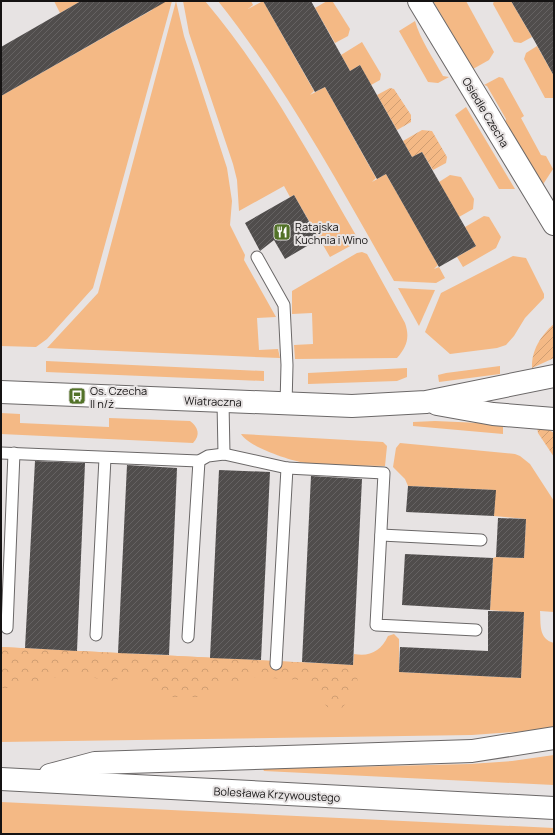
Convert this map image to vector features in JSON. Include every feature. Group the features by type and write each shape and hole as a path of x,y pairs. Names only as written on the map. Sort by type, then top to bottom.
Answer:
{"main road":[{"name":"Osiedle Czecha","path":"419,1 554,224"},
{"name":"Wiatraczna","path":"1,392 286,405 352,406 426,402 554,376"},
{"name":"Wiatraczna","path":"426,402 493,414 554,419"},
{"path":"31,780 95,763 472,751 554,738"},
{"name":"Bolesława Krzywoustego","path":"1,779 554,808"}],"lane":[{"path":"257,257 284,305 287,365 286,405"},
{"path":"223,402 224,454"},
{"path":"1,452 105,458 199,461 208,456 224,454 287,468 384,473 376,625 476,630"},
{"path":"7,628 14,453"},
{"path":"96,635 105,458"},
{"path":"188,637 199,461"},
{"path":"276,664 287,468"},
{"path":"381,535 481,540"}],"green space":[{"path":"54,1 81,1 60,13"},
{"path":"147,1 172,1 93,288 47,339 36,347 1,346 1,96 152,10"},
{"path":"176,1 184,36 227,168 232,201 230,225 245,255 244,260 276,317 257,318 259,350 278,349 280,358 47,348 98,293"},
{"path":"183,1 205,1 248,57 268,86 357,237 354,244 330,257 294,195 290,197 284,186 239,211 237,180 233,164 189,33"},
{"path":"218,1 251,1 253,5 248,9 263,1 314,91 310,95 325,87 376,178 372,182 386,174 438,265 434,269 439,267 445,278 436,283 394,281 290,103 243,34"},
{"path":"327,1 333,2 350,29 348,36 335,43 315,8"},
{"path":"433,1 466,1 494,52 489,60 473,69"},
{"path":"494,1 511,1 532,37 521,43 514,42 493,4"},
{"path":"415,21 423,42 443,76 449,77 438,83 428,82 399,31"},
{"path":"362,42 381,74 380,80 371,85 360,65 350,71 341,55"},
{"path":"537,46 554,76 554,98 545,98 524,59 526,53"},
{"path":"499,77 503,78 524,116 521,118 541,155 546,156 553,169 542,186 505,123 506,119 487,86 484,85"},
{"path":"390,88 394,89 411,115 411,122 397,130 377,95"},
{"path":"466,107 515,189 499,189 455,115"},
{"path":"422,130 432,131 447,157 446,163 433,170 422,152 412,157 403,141"},
{"path":"450,175 461,177 474,199 473,209 459,217 439,182"},
{"path":"484,216 489,217 501,237 496,248 463,267 457,257 476,246 465,227"},
{"path":"362,252 367,254 405,323 407,328 407,342 403,350 397,358 295,359 294,345 313,344 312,313 292,314 292,291 357,253"},
{"path":"513,256 526,258 544,294 544,298 525,318 514,336 506,345 497,348 450,354 425,332 441,293"},
{"path":"398,288 435,290 419,326"},
{"path":"554,324 554,358 532,368 533,356 541,338"},
{"path":"46,361 264,371 264,381 46,372"},
{"path":"500,366 500,374 439,382 438,375"},
{"path":"407,368 407,377 397,381 308,384 308,373"},
{"path":"1,413 20,414 20,423 109,427 109,418 190,421 197,428 198,434 193,443 1,434"},
{"path":"435,421 503,424 503,434 413,426 413,422"},
{"path":"537,427 546,428 554,433 554,457 538,433"},
{"path":"241,434 383,442 387,446 385,466 305,463 280,456 252,444"},
{"path":"400,443 515,454 530,464 554,501 554,612 540,611 541,630 545,638 554,643 554,727 528,731 472,735 1,742 1,647 353,665 354,654 365,655 374,652 382,646 388,636 394,634 399,639 399,672 521,678 524,613 490,610 493,558 524,558 526,519 494,516 495,490 408,486 405,479 393,467 396,448"},
{"path":"1,647 353,665 358,684 351,698 341,709 327,707 313,689 300,680 256,677 225,684 203,697 167,697 148,678 129,676 108,682 83,674 44,679 18,688 1,688"},
{"path":"554,755 554,785 264,771 263,769 470,764 512,761"},
{"path":"1,802 554,828 554,834 1,834"}],"building":[{"path":"81,1 167,1 1,96 1,47"},
{"path":"263,1 311,1 350,71 360,65 412,157 422,152 476,246 439,267 386,174 377,179 325,87 315,92"},
{"path":"511,1 554,1 554,76 534,40"},
{"name":"Ratajska Kuchnia i Wino","path":"294,195 319,239 285,259 274,240 260,251 245,223"},
{"path":"35,461 85,463 77,651 25,648"},
{"path":"127,465 177,468 169,655 118,653"},
{"path":"219,470 270,472 261,660 210,658"},
{"path":"311,476 362,479 353,665 302,662"},
{"path":"408,486 496,490 494,516 406,512"},
{"path":"498,518 526,519 524,558 496,557"},
{"path":"405,554 493,558 490,610 402,605"},
{"path":"488,611 524,612 521,678 399,672 400,647 488,651"}],"place":[{"name":"Ratajska Kuchnia i Wino","path":"282,232"},
{"name":"Os. Czecha II n/ż","path":"77,396"}]}
